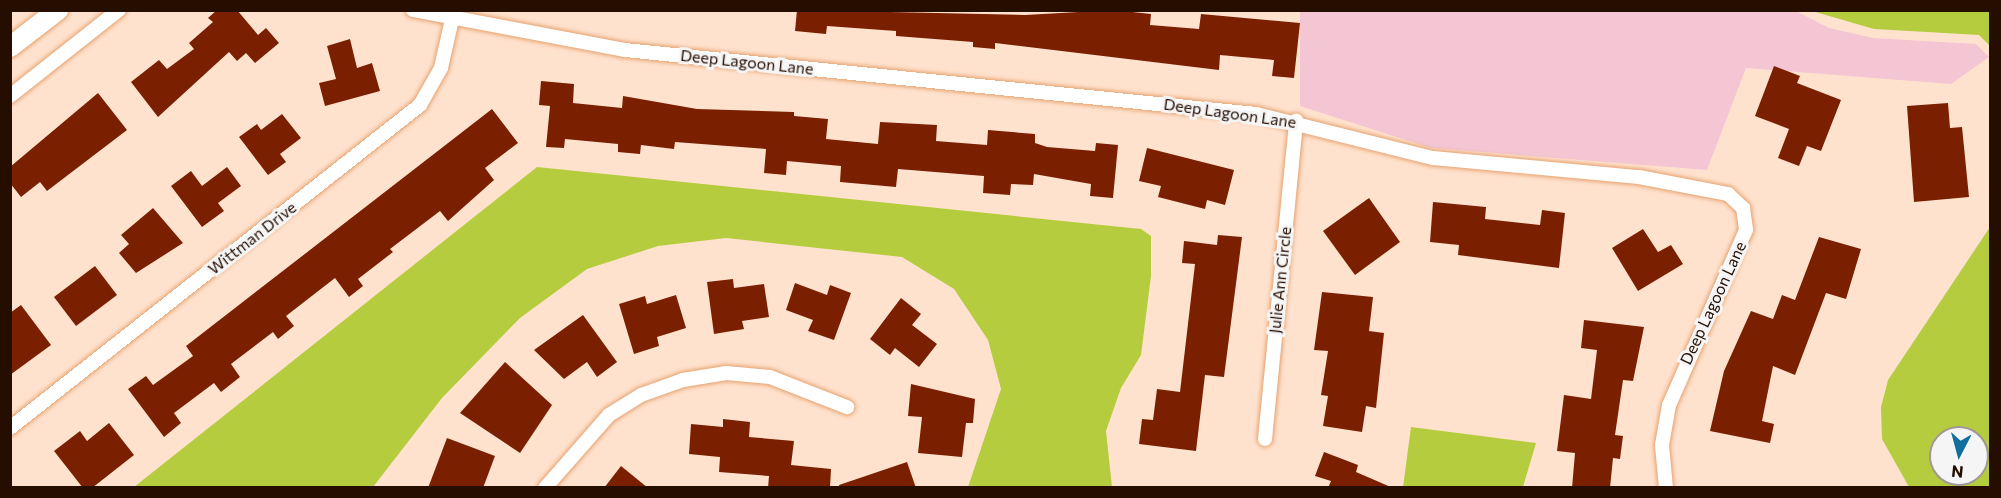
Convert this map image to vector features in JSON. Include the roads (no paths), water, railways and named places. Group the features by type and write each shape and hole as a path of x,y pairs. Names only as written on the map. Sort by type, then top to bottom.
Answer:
{"main road":[{"path":"10,47 58,10"}],"street":[{"path":"10,96 119,10"},
{"name":"Deep Lagoon Lane","path":"413,10 625,51 1296,121 1433,158 1707,187 1728,194 1743,208 1746,230 1669,405 1662,445 1666,488"},
{"name":"Wittman Drive","path":"10,428 420,105 441,68 452,19"},
{"name":"Julie Ann Circle","path":"1265,439 1296,121"},
{"path":"545,488 609,415 641,395 683,380 726,373 770,377 847,407"}]}
